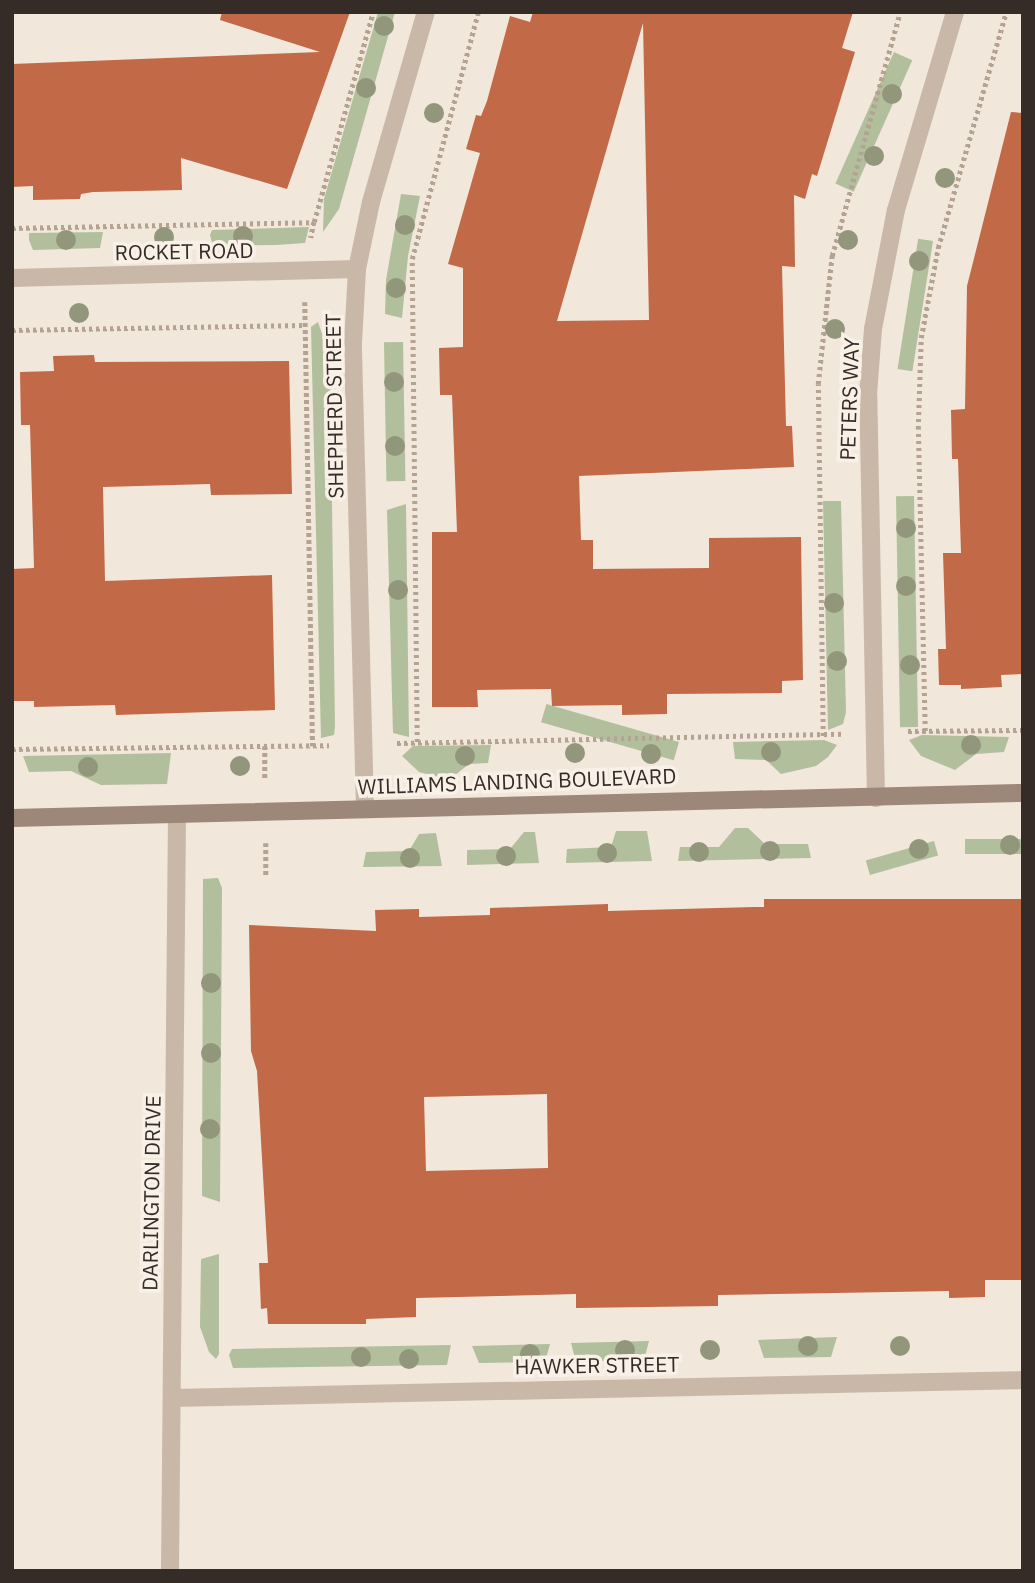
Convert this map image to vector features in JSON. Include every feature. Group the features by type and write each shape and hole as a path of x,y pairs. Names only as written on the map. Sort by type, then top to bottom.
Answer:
{"street":[{"name":"SHEPHERD STREET","path":"365,808 353,343 357,269 371,202 426,12"},
{"name":"PETERS WAY","path":"876,798 869,408 873,329 896,210 955,12"},
{"name":"ROCKET ROAD","path":"12,278 357,269"},
{"name":"WILLIAMS LANDING BOULEVARD","path":"12,818 1023,793"},
{"name":"DARLINGTON DRIVE","path":"170,1571 177,816"},
{"name":"HAWKER STREET","path":"172,1398 1023,1380"}],"path":[{"path":"313,746 305,272 314,222 373,12"},
{"path":"416,742 412,259 478,12"},
{"path":"925,731 918,429 921,338 938,248 1006,12"},
{"path":"12,228 314,222"},
{"path":"12,330 305,325"},
{"path":"12,750 1023,730"}],"green space":[{"path":"378,12 395,12 339,209 323,232 324,199"},
{"path":"894,52 912,60 854,192 835,184"},
{"path":"401,194 420,196 408,256 402,318 385,314 386,280"},
{"path":"309,227 305,243 213,246 210,235 212,230"},
{"path":"103,232 100,248 33,250 29,240 29,233"},
{"path":"918,239 933,241 912,371 898,369"},
{"path":"318,322 330,357 335,727 334,735 321,738 311,327"},
{"path":"384,342 403,342 405,481 386,481"},
{"path":"896,496 914,496 918,727 900,727"},
{"path":"823,501 841,501 846,712 843,724 828,730"},
{"path":"406,504 409,737 393,733 387,510"},
{"path":"546,704 679,742 674,760 541,722"},
{"path":"922,735 1009,737 1004,752 976,754 955,770 921,756 909,740"},
{"path":"824,740 837,745 828,757 816,766 781,774 766,760 735,759 733,742"},
{"path":"491,745 488,763 469,764 449,780 419,772 402,756 413,746"},
{"path":"171,753 167,784 101,785 71,771 29,772 23,756"},
{"path":"735,828 748,828 765,844 808,844 811,858 678,861 680,847 719,847"},
{"path":"616,831 647,831 652,861 566,863 567,849 611,847"},
{"path":"524,832 535,832 539,863 467,865 467,850 510,849"},
{"path":"436,833 442,866 363,867 366,852 409,851 419,834"},
{"path":"965,839 1023,839 1023,854 965,854"},
{"path":"934,841 938,855 870,875 866,861"},
{"path":"218,878 222,888 220,1202 202,1196 203,879"},
{"path":"219,1254 219,1354 216,1359 209,1352 200,1327 201,1259"},
{"path":"837,1337 831,1357 764,1358 758,1340"},
{"path":"649,1341 644,1360 576,1362 571,1343"},
{"path":"550,1344 545,1362 479,1363 472,1346"},
{"path":"451,1345 447,1365 233,1368 229,1355 232,1349"}],"building":[{"path":"222,12 350,12 287,189 181,158 182,190 93,192 81,194 80,199 33,200 33,186 12,187 12,64 320,52 220,20"},
{"path":"533,12 853,12 842,48 855,52 817,176 812,174 805,199 794,195 795,267 782,266 786,426 792,426 794,467 579,476 581,540 593,540 593,569 709,568 709,538 801,537 803,680 782,681 782,693 667,694 667,714 622,715 622,705 552,706 551,689 477,690 478,707 432,707 432,532 457,532 452,395 440,395 439,348 463,347 463,268 448,264 480,153 466,149 476,115 481,116 487,101 510,16 530,22","holes":["643,23 649,320 557,321"]},
{"path":"1011,112 1023,113 1023,674 1001,675 1002,687 961,689 961,685 939,685 938,649 946,649 943,553 961,553 958,459 952,459 951,410 965,409 967,286"},
{"path":"94,355 95,362 289,361 292,494 211,495 210,484 103,487 105,581 272,575 275,710 116,715 115,705 34,707 34,701 12,701 12,569 34,568 30,425 21,425 20,372 54,371 53,356"},
{"path":"764,899 1023,899 1023,1280 985,1280 985,1297 949,1298 949,1291 718,1295 718,1306 576,1308 576,1294 416,1298 416,1317 366,1319 366,1324 268,1324 267,1308 261,1309 259,1263 268,1263 257,1071 251,1051 249,925 376,931 375,910 419,909 419,917 490,915 490,908 608,904 608,911 764,907","holes":["547,1094 548,1168 426,1171 424,1097"]}]}
